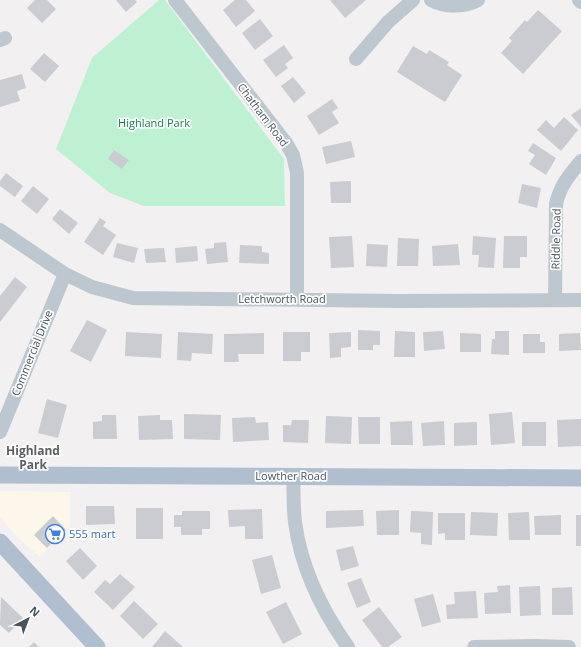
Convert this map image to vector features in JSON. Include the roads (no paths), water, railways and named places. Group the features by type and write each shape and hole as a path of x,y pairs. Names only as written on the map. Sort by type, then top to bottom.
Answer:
{"main road":[{"name":"Lowther Road","path":"0,475 581,478"},
{"path":"0,542 97,647"}],"street":[{"name":"Chatham Road","path":"175,0 286,143 293,156 297,173 297,299"},
{"path":"356,59 388,22 413,0"},
{"path":"431,0 450,6 461,6 478,0"},
{"name":"Riddle Road","path":"555,300 556,204 558,192 564,181 581,161"},
{"name":"Letchworth Road","path":"0,230 65,274 92,287 133,298 581,300"},
{"name":"Commercial Drive","path":"0,432 65,274"},
{"path":"293,476 295,520 301,554 322,607 348,647"},
{"path":"474,647 569,647"}],"place":[{"name":"555 mart","path":"55,534"}],"district":[{"name":"Highland Park","path":"33,458"}]}
